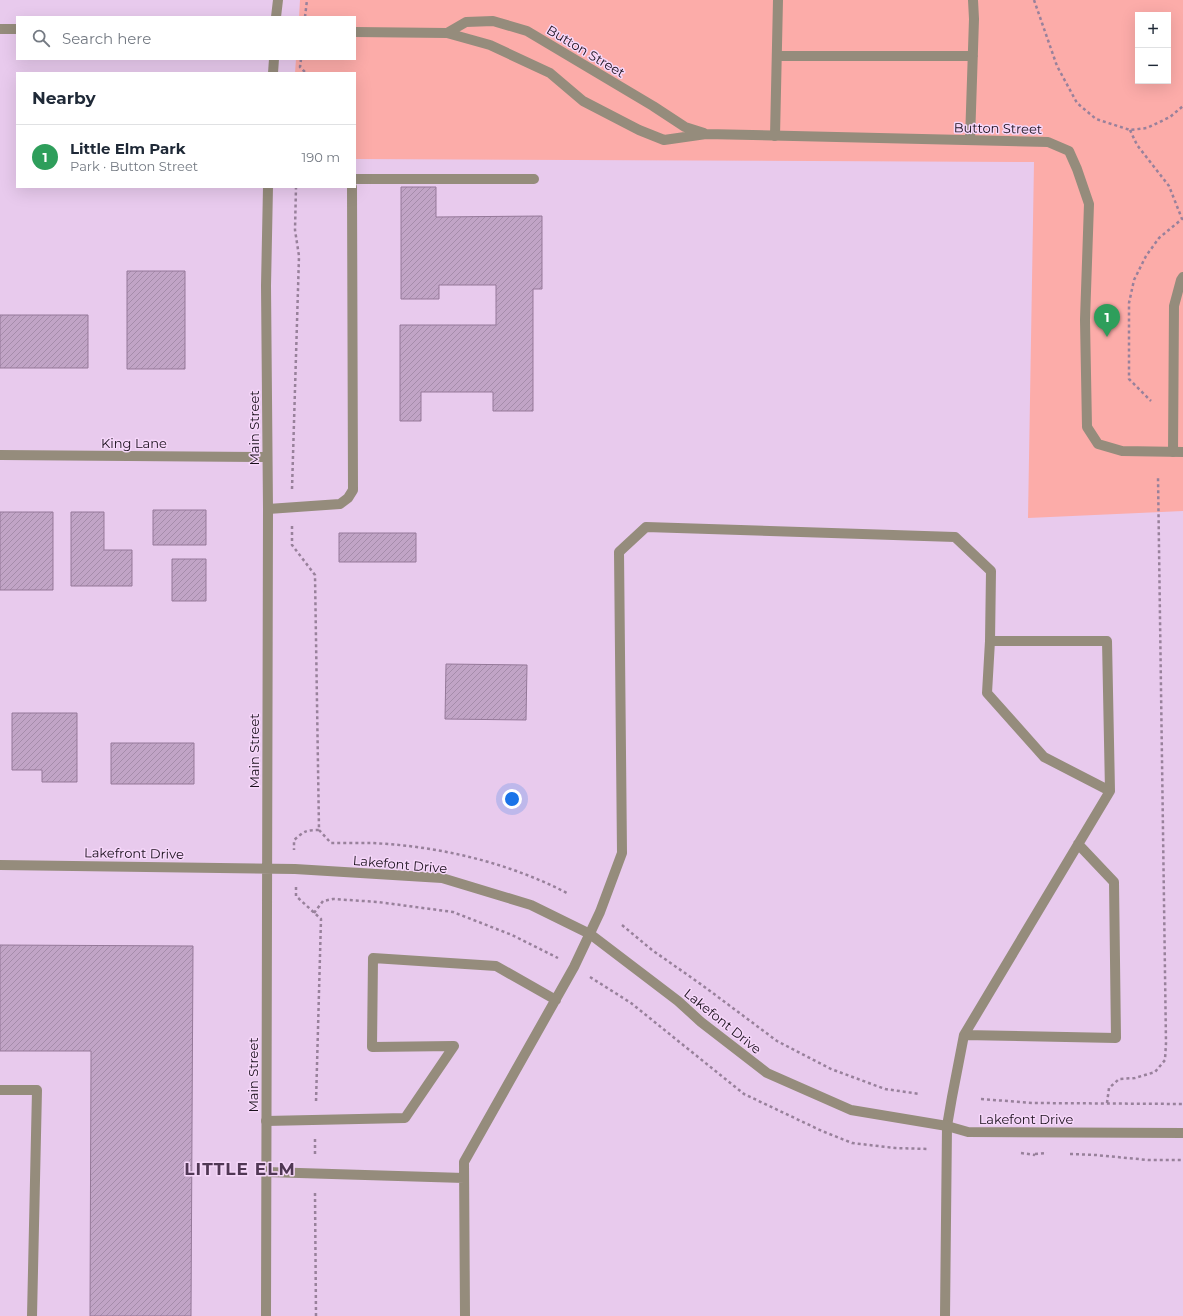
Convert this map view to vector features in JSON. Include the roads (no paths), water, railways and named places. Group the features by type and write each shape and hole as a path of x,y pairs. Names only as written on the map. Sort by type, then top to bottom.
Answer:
{"street":[{"path":"276,16 278,0"},
{"path":"775,136 778,0"},
{"path":"970,140 974,18 973,0"},
{"name":"Button Street","path":"447,32 466,22 493,21 527,31 653,106 685,127 706,134"},
{"path":"0,29 16,29"},
{"name":"Button Street","path":"356,32 447,32 490,45 550,72 583,101 639,130 664,140 706,134 1048,142 1069,151 1078,169 1089,204 1085,320 1087,428 1098,444 1122,451 1178,452"},
{"path":"777,56 973,56"},
{"path":"273,72 274,60"},
{"path":"356,179 534,179"},
{"name":"Main Street","path":"266,1316 268,509 266,286 268,188"},
{"path":"268,509 340,504 348,498 353,490 352,188"},
{"path":"1178,452 1174,306 1183,277"},
{"name":"King Lane","path":"0,455 267,457"},
{"path":"465,1316 464,1162 574,967 600,912 622,853 619,552 646,527 955,537 991,571 990,641 987,693 1044,758 1110,791"},
{"path":"945,1316 947,1126 964,1035 1110,791 1107,641 990,641"},
{"path":"964,1035 1116,1038 1114,882 1078,844"},
{"name":"Lakefront Drive","path":"0,865 267,868"},
{"name":"Lakefont Drive","path":"267,868 442,878 531,905 590,934 678,1001 701,1022 767,1073 851,1110 947,1126 968,1132 1183,1133"},
{"path":"266,1121 404,1118 454,1046 372,1047 373,958 496,966 556,1000"},
{"path":"0,1090 37,1090 32,1316"},
{"path":"266,1172 464,1178"}],"place":[{"name":"Little Elm Park","path":"1107,337"}],"district":[{"name":"LITTLE ELM","path":"240,1169"}]}
